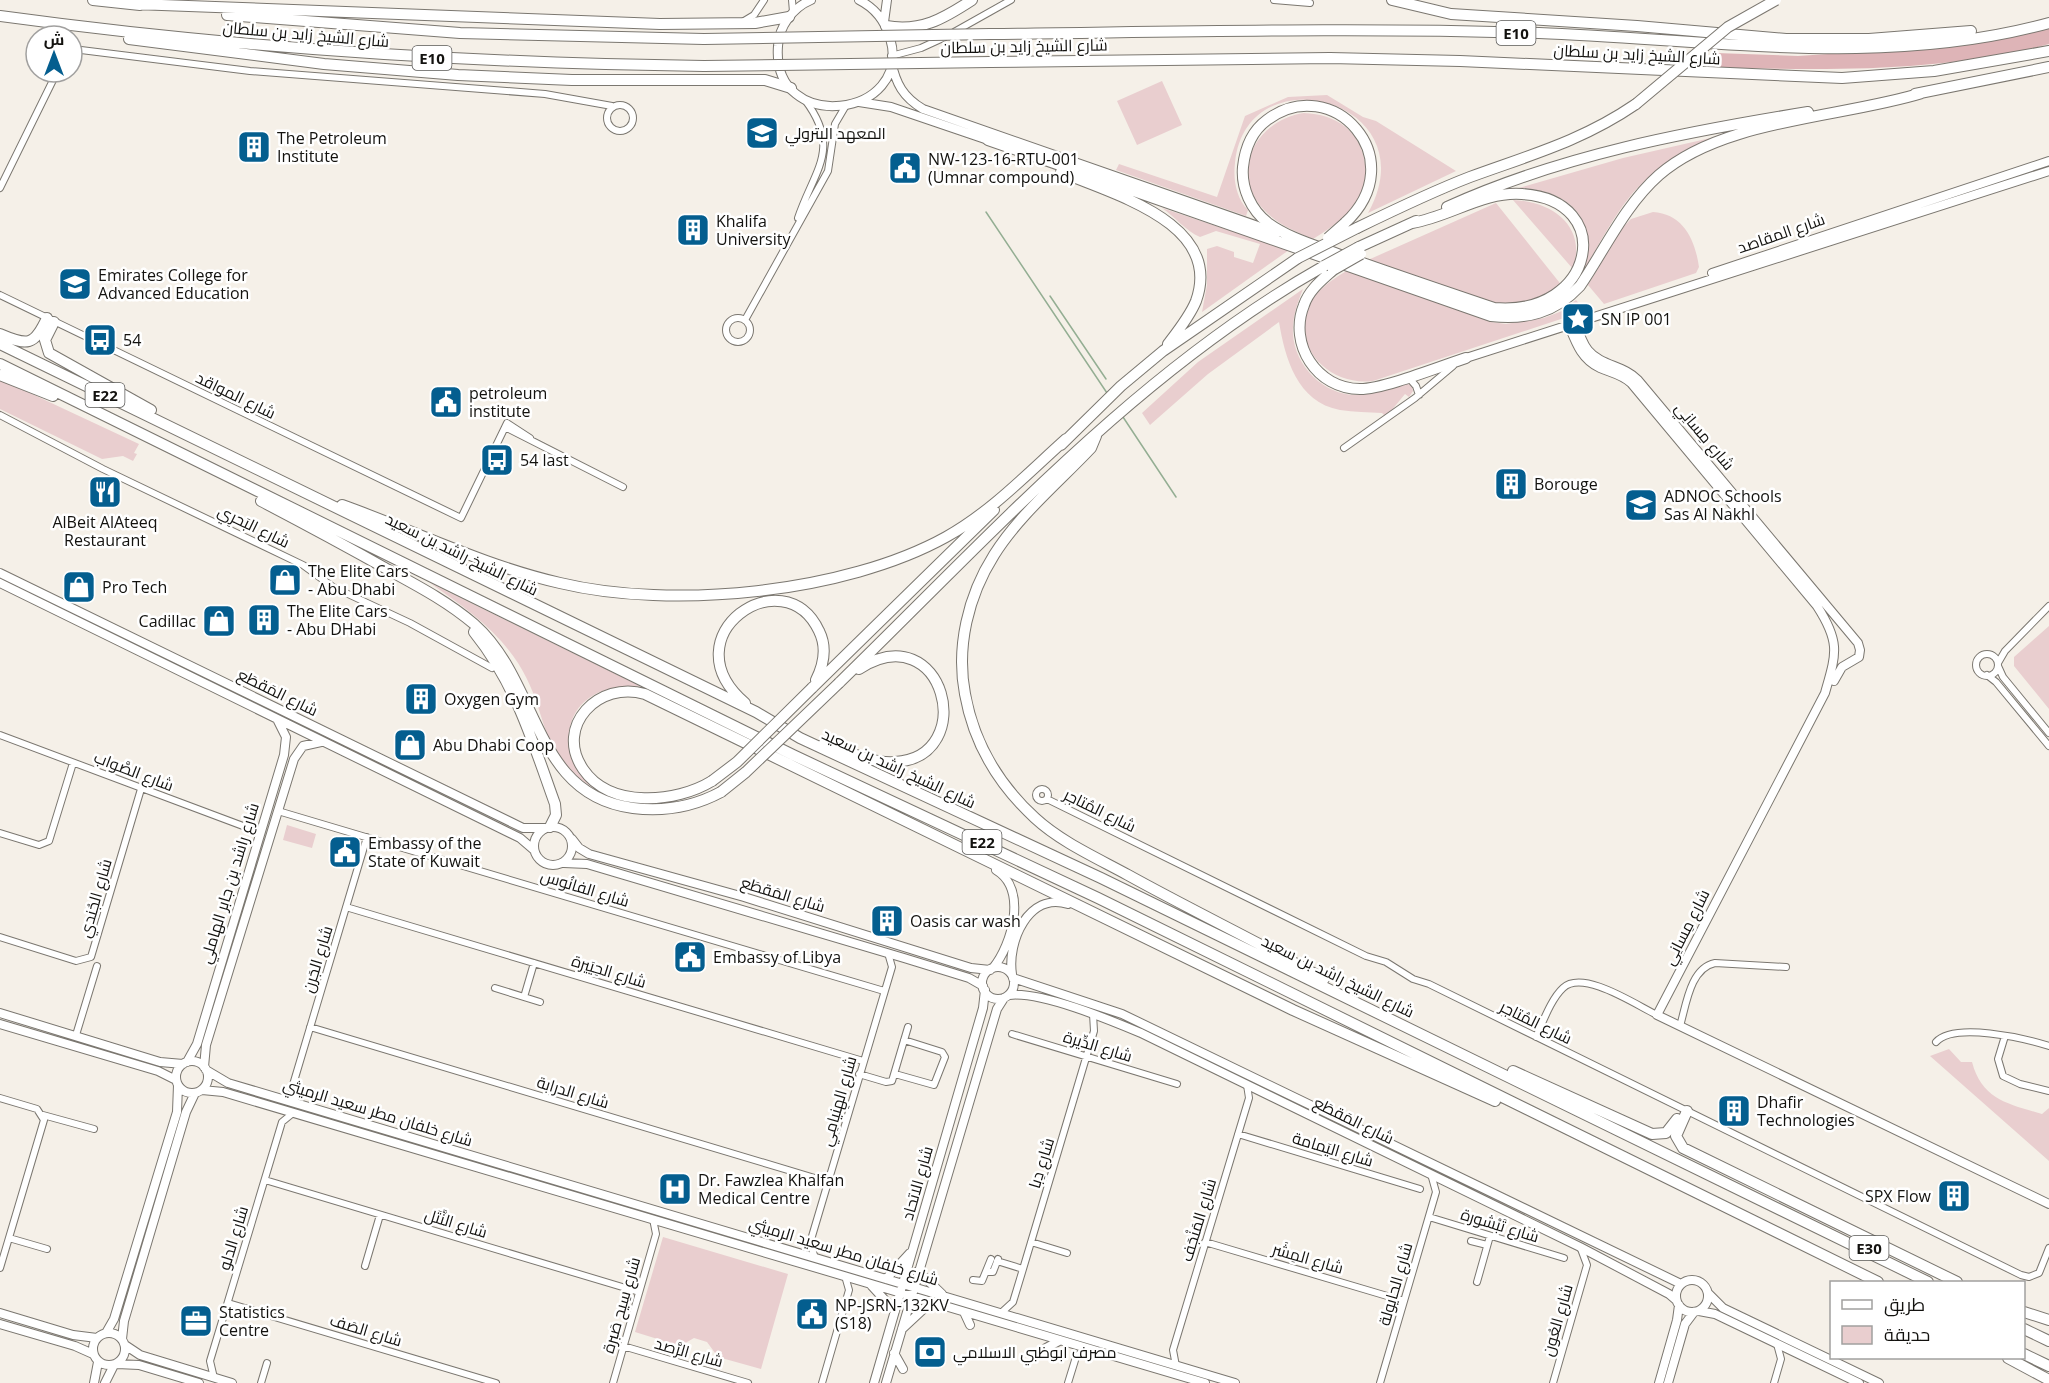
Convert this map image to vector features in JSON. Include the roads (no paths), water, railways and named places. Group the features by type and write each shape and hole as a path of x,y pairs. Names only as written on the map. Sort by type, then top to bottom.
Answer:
{"highway":[{"name":"شارع الشيخ زايد بن سلطان","path":"93,0 175,10 393,29 704,39 1329,29 1450,30 1622,36 1832,49 1910,45 2045,24"},
{"path":"885,24 901,28 924,26 945,17 972,0"},
{"path":"1392,0 1435,12 1467,16 1637,26 1804,40 1869,39 2045,24"},
{"path":"1298,258 1357,228 1469,177 1575,140 1604,126 1636,104 1728,27 1776,0"},
{"path":"135,4 571,22 762,23 791,15"},
{"name":"شارع الشيخ زايد بن سلطان","path":"0,16 111,31 286,49 459,60 704,66 1330,58 1460,60 1842,78 1934,71 2049,51"},
{"path":"111,31 145,42 356,67 562,79 765,80 791,88"},
{"path":"181,454 208,473 320,532 450,606 483,632 500,652 521,688 548,749 562,770 579,786 601,799 623,807 645,810 685,807 721,792 746,772 1096,436 1189,355 1232,323 1389,233 1514,181 1642,141 1922,93 2049,67"},
{"path":"988,140 1491,316 1512,318 1532,316 1546,311 1567,293 1629,208 1659,175 1680,160 1735,135 1884,105 1922,93"},
{"path":"1535,1114 1458,1087 1103,917 966,850 645,694 627,690 605,694 584,712 577,726 575,742 583,769 594,781 626,796 665,799 684,795 712,782 737,762 812,688 1121,386 1162,351 1298,258 1345,223 1360,207 1370,188 1372,162 1364,138 1349,121 1328,110 1303,107 1280,112 1258,128 1246,149 1242,174 1245,188 1258,213 1268,222 1307,242 1494,308 1531,306 1567,293"},
{"path":"988,140 1157,214 1182,234 1196,258 1199,286 1188,316 1162,351"},
{"path":"1480,197 1523,194 1552,202 1565,210 1580,230 1583,244 1582,275"},
{"path":"1329,268 1310,293 1300,315 1302,347 1313,367 1335,383 1360,389 1375,387 1466,358"},
{"path":"0,334 22,342 32,341 51,320"},
{"path":"51,320 45,340 49,353 178,425 210,446"},
{"name":"شارع الشيخ راشد بن سعيد","path":"0,344 756,712 800,738 1112,883 1787,1213"},
{"name":"شارع الشيخ راشد بن سعيد","path":"0,364 793,755 1088,893 1782,1235"},
{"path":"0,375 95,411"},
{"path":"1096,436 1091,448 1000,547 976,591 964,634 962,671 972,726 983,752 1016,799 1050,830 1111,866 1423,1034"},
{"path":"316,496 515,570 558,583 643,595 732,592 854,575 922,550 969,523 1066,440"},
{"path":"756,712 725,681 718,656 722,638 730,622 750,606 766,601 786,603 812,619 822,637 824,657 812,688"},
{"path":"450,606 480,640 508,681 555,804 556,815 548,828"},
{"path":"800,738 812,739 884,762 897,762 921,753 938,735 945,713 943,693 933,675 917,663 898,658 879,659 839,683"},
{"path":"1438,1041 1542,1083 1652,1134 1662,1135 1670,1131 1684,1110"},
{"path":"1684,1110 1676,1136 1683,1148 1955,1281"},
{"name":"E22","path":"1787,1213 1926,1281"},
{"name":"E30","path":"1787,1213 1949,1281"},
{"name":"E22","path":"1782,1235 1876,1281"},
{"name":"E30","path":"1782,1235 1867,1281"},
{"path":"2025,1312 2049,1320"},
{"path":"2025,1329 2049,1341"},
{"path":"2025,1354 2049,1366"},
{"path":"2010,1359 2049,1380"}],"street":[{"path":"724,24 748,19 764,0"},
{"path":"792,0 791,15 778,40 779,66 791,88 805,100 819,106 845,107 859,102 880,86 891,59 935,42 1011,0"},
{"path":"791,15 810,0"},
{"path":"859,0 875,11 885,24"},
{"path":"887,0 885,24 891,59 901,90 909,100 923,110 1307,242"},
{"path":"1274,0 1310,3"},
{"path":"84,50 250,71 545,93 612,106 619,104 629,108 634,117 631,125 623,131 615,130 608,124 607,115 612,106"},
{"path":"0,188 52,84"},
{"path":"585,100 607,115"},
{"path":"797,224 825,149 822,128 805,100"},
{"path":"859,102 891,107 988,140"},
{"path":"745,320 828,171 835,124 845,107"},
{"name":"شارع المقاصد","path":"1633,302 2049,161"},
{"name":"شارع المقاصد","path":"1466,358 1526,338 1538,330 1572,322 2049,171"},
{"name":"شارع المواقد","path":"0,295 461,518 506,425 623,487"},
{"name":"شارع مِسانِي","path":"1572,322 1592,354 1634,376 1746,515 1858,643 1860,652 1857,659 1840,669 1825,693 1657,1015"},
{"path":"1344,448 1419,395 1466,358"},
{"path":"1405,377 1414,382 1419,395"},
{"name":"شارع البَحرِي","path":"0,415 103,469 303,565 333,587 410,623 492,668"},
{"name":"شارع مِسانِي","path":"1746,515 1817,606 1830,630 1835,651 1833,669 1825,693"},
{"name":"شارع المَقطَع","path":"0,573 523,828 548,828"},
{"name":"شارع المَقطَع","path":"0,584 520,838 534,850"},
{"path":"1817,606 1835,628 1840,656 1848,660 1857,659"},
{"path":"1987,675 1995,672 2005,651 2049,606"},
{"path":"2005,651 1981,656 1976,664 1981,673 1996,682 2049,746"},
{"path":"1990,654 2003,677 2049,733"},
{"path":"151,658 167,661 192,673 195,667"},
{"path":"200,680 205,676 225,683"},
{"name":"شارع راشد بن جابر الهاملي","path":"185,1063 197,1044 284,755 286,742 283,727 271,716"},
{"name":"شارع الصَّواب","path":"0,735 259,832"},
{"name":"شارع راشد بن جابر الهاملي","path":"205,1068 206,1045 298,752 310,743 326,742"},
{"path":"278,811 278,796 289,757 284,755"},
{"path":"0,833 39,845 50,841 74,763"},
{"name":"شارع الجُندي","path":"0,938 76,961 91,957 141,789"},
{"name":"شارع المُتاجر","path":"1047,799 1366,956 1386,962 1413,979 1429,984 2023,1276 2035,1275 2042,1270 2049,1248"},
{"name":"شارع الفانُوس","path":"278,811 884,992"},
{"path":"548,828 566,831 572,839 571,855 564,863 554,866 543,863 534,850 535,840 548,828"},
{"name":"شارع الجَرن","path":"281,1099 292,1088 367,837"},
{"name":"شارع المَقطَع","path":"572,839 589,854 754,900 971,968 992,969"},
{"path":"966,850 1003,874 1014,892 1012,920 1003,952 984,977 984,988 991,997 1006,996 1014,987 1011,958 1022,924 1038,907 1049,902 1062,902 1103,917"},
{"name":"شارع المَقطَع","path":"564,863 587,864 888,953 969,978 984,988"},
{"name":"شارع الحِيَيرة","path":"346,907 863,1061"},
{"path":"888,953 892,967 904,958"},
{"path":"524,997 534,963"},
{"path":"1680,1026 1693,985 1706,965 1715,963 1786,967"},
{"path":"76,1035 97,966"},
{"name":"شارع الهِنيامِي","path":"810,1243 892,967"},
{"path":"992,969 1003,968 1012,976"},
{"name":"شارع المَقطَع","path":"1012,976 1122,1014 1681,1284"},
{"path":"1536,1037 1560,991 1576,981 1590,983 2049,1204"},
{"path":"495,988 540,1002"},
{"name":"شارع الاتحاد","path":"874,1383 983,1008 984,988"},
{"name":"شارع المَقطَع","path":"1006,996 1032,996 1107,1019 1580,1247 1669,1294 1678,1303"},
{"name":"شارع الاتحاد","path":"886,1383 995,1013 1006,996"},
{"path":"0,1013 160,1062 196,1062 205,1068 207,1083 198,1091 186,1112 157,1227 124,1321 124,1357 116,1364 105,1383"},
{"name":"شارع دِبا","path":"1013,1302 1087,1057 1094,1031 1093,1014"},
{"path":"1094,1031 1107,1019"},
{"path":"0,1024 163,1073 177,1082 185,1092 198,1091"},
{"path":"860,1074 888,1083 893,1080 908,1027"},
{"name":"شارع الدرابة","path":"310,1028 828,1182"},
{"path":"1936,1042 1942,1035 1951,1032 2005,1036 2049,1046"},
{"name":"شارع الدِّيرة","path":"1012,1034 1177,1084"},
{"path":"2005,1036 1998,1059 2003,1076 2020,1084 2049,1091"},
{"path":"895,1074 934,1085 945,1057 942,1052 904,1040"},
{"path":"94,1383 96,1358 93,1346 97,1338 106,1333 114,1319 174,1121 179,1101 177,1071 185,1063"},
{"name":"شارع خلفان مطر سعيد الرميثي","path":"205,1068 222,1081 772,1250 845,1276 948,1298 1176,1366 1205,1383"},
{"name":"شارع المَنْجَف","path":"1176,1366 1173,1350 1249,1098 1247,1085"},
{"path":"292,1088 296,1103"},
{"path":"1249,1098 1258,1090"},
{"name":"شارع خلفان مطر سعيد الرميثي","path":"198,1091 223,1092 668,1224 772,1250 797,1252 886,1279 902,1288"},
{"path":"0,1098 38,1109 43,1115 44,1122 0,1268"},
{"path":"278,1108 282,1122 294,1113"},
{"path":"43,1115 94,1129"},
{"path":"339,1126 342,1117"},
{"name":"شارع الدلو","path":"197,1380 210,1361 282,1122"},
{"path":"1348,1134 1352,1131 1372,1134"},
{"name":"شارع اليَمامة","path":"1238,1134 1420,1190"},
{"path":"1431,1174 1436,1192 1449,1183"},
{"name":"شارع النَّتَل","path":"265,1180 639,1292"},
{"path":"1461,1189 1522,1216 1526,1214 1523,1209"},
{"name":"شارع الحايولة","path":"1380,1383 1436,1192"},
{"path":"365,1266 380,1215"},
{"name":"شارع تَبْشورة","path":"1429,1217 1564,1258"},
{"name":"شارع سِيح صَبرة","path":"612,1383 656,1234 653,1219"},
{"path":"656,1234 668,1224"},
{"path":"1477,1282 1490,1236"},
{"path":"0,1238 47,1249"},
{"path":"1471,1241 1487,1245"},
{"path":"1031,1242 1067,1253"},
{"name":"شارع المِشَر","path":"1205,1242 1404,1300"},
{"path":"797,1252 810,1243 815,1258"},
{"name":"شارع العُون","path":"1553,1383 1587,1265 1586,1255 1580,1247"},
{"path":"886,1279 913,1248"},
{"name":"شارع العُون","path":"1587,1265 1600,1257"},
{"path":"973,1280 982,1281 986,1272 993,1272 995,1259 1023,1269"},
{"path":"918,1270 933,1287 948,1298"},
{"path":"822,1383 849,1290 845,1276"},
{"path":"1659,1383 1677,1320 1676,1294 1681,1284 1698,1281 1723,1308 1879,1383"},
{"path":"849,1290 866,1282 895,1311"},
{"name":"شارع خلفان مطر سعيد الرميثي","path":"912,1291 931,1302 1073,1345 1196,1376 1235,1383"},
{"path":"1668,1383 1685,1324 1707,1303 1708,1293"},
{"path":"900,1332 931,1302"},
{"path":"1001,1313 1013,1302 1017,1318"},
{"path":"1678,1303 1685,1311 1715,1314 1859,1383"},
{"name":"شارع الصَف","path":"228,1304 496,1383"},
{"path":"964,1312 970,1325"},
{"path":"0,1313 73,1335 97,1338"},
{"path":"0,1324 75,1346 96,1358 116,1364 139,1365 197,1380 214,1378 232,1383"},
{"path":"106,1333 115,1334 140,1355 197,1380"},
{"path":"1046,1348 1059,1341"},
{"path":"1774,1383 1781,1359 1777,1344"},
{"path":"1073,1345 1076,1357"},
{"name":"شارع الرَّصد","path":"623,1346 748,1383"},
{"path":"1068,1383 1076,1357 1086,1348"},
{"path":"1160,1361 1173,1350"},
{"path":"894,1353 903,1369"},
{"path":"1781,1359 1796,1353"},
{"path":"210,1361 214,1378"},
{"path":"261,1383 267,1363"}],"waterway":[{"path":"986,212 1107,393"},
{"path":"1050,296 1106,379"},
{"path":"1123,417 1176,497"}],"place":[{"name":"المعهد البترولي","path":"762,133"},
{"name":"The Petroleum Institute","path":"254,147"},
{"name":"NW-123-16-RTU-001 (Umnar compound)","path":"905,168"},
{"name":"Khalifa University","path":"693,230"},
{"name":"Emirates College for Advanced Education","path":"75,284"},
{"name":"SN IP 001","path":"1578,319"},
{"name":"54","path":"100,340"},
{"name":"petroleum institute","path":"446,402"},
{"name":"54 last","path":"497,460"},
{"name":"Borouge","path":"1511,484"},
{"name":"AlBeit AlAteeq Restaurant","path":"105,492"},
{"name":"ADNOC Schools Sas Al Nakhl","path":"1641,505"},
{"name":"The Elite Cars - Abu Dhabi","path":"285,580"},
{"name":"Pro Tech","path":"79,587"},
{"name":"The Elite Cars - Abu DHabi","path":"264,620"},
{"name":"Cadillac","path":"219,621"},
{"name":"Oxygen Gym","path":"421,699"},
{"name":"Abu Dhabi Coop","path":"410,745"},
{"name":"Embassy of the State of Kuwait","path":"345,852"},
{"name":"Oasis car wash","path":"887,921"},
{"name":"Embassy of Libya","path":"690,957"},
{"name":"Dhafir Technologies","path":"1734,1111"},
{"name":"Dr. Fawzlea Khalfan Medical Centre","path":"675,1189"},
{"name":"SPX Flow","path":"1954,1196"},
{"name":"NP-JSRN-132KV (S18)","path":"812,1314"},
{"name":"Statistics Centre","path":"196,1321"},
{"name":"مصرف ابوظبي الاسلامي","path":"930,1352"}]}
